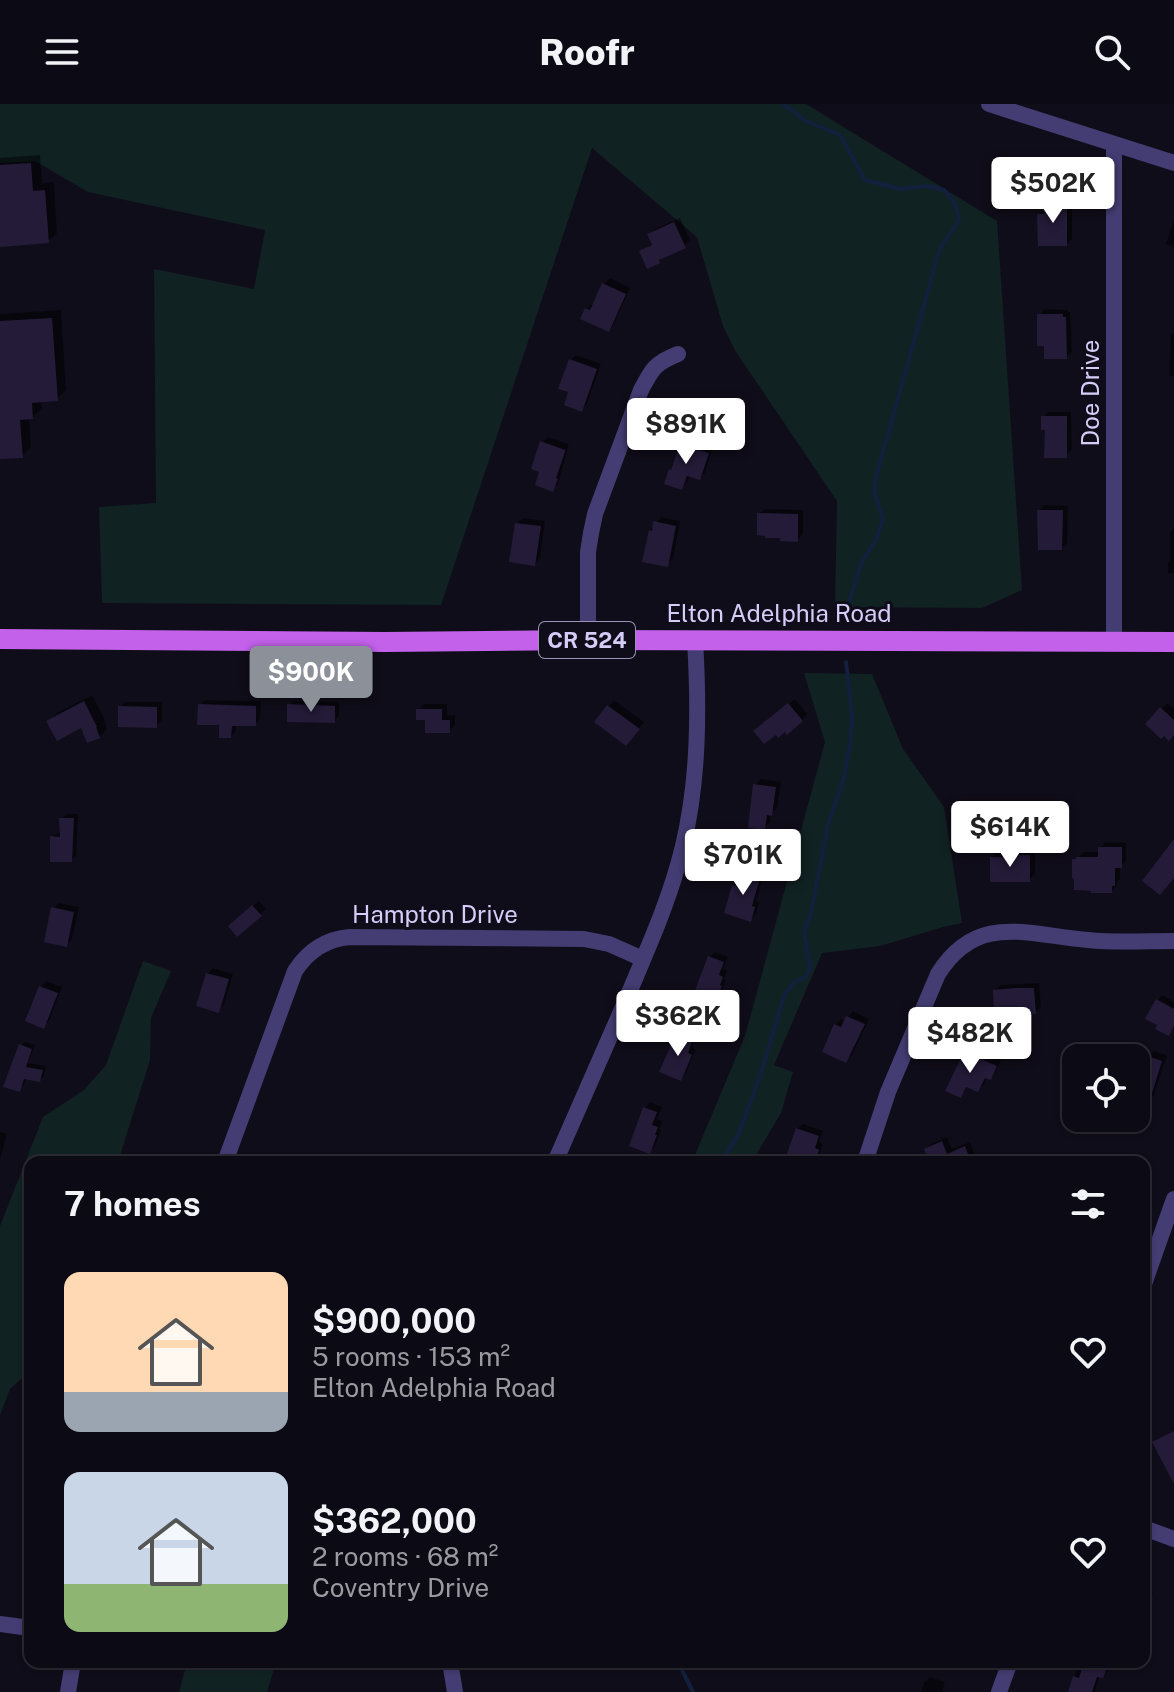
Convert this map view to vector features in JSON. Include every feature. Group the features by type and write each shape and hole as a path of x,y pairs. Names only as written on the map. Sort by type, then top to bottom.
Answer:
{"main road":[{"name":"Elton Adelphia Road","path":"0,639 1174,642"}],"street":[{"path":"989,104 1174,163"},
{"name":"Doe Drive","path":"1114,144 1114,641"},
{"path":"588,640 588,552 595,514 641,390 659,362 678,354"},
{"path":"558,1156 643,959 674,879 691,807 696,754 695,640"},
{"path":"867,1156 888,1092 938,974 947,959 962,945 975,938 1005,932 1090,941 1174,941"},
{"name":"Hampton Drive","path":"227,1156 295,971 314,950 329,941 350,937 584,939 609,944 643,959"},
{"path":"1150,1267 1174,1199"},
{"path":"1150,1530 1174,1539"},
{"path":"0,1624 24,1627"},
{"path":"68,1692 72,1668"},
{"path":"451,1668 455,1692"},
{"path":"999,1692 1008,1668"}],"shaded area":[{"path":"0,104 806,104 997,221 1022,590 982,608 835,607 837,501 736,352 723,326 697,237 592,148 441,605 102,603 99,507 156,503 154,269 254,289 265,230 88,192 35,161 0,163"},
{"path":"804,673 872,674 903,749 944,807 962,923 880,946 822,953 774,1065 793,1072 781,1113 756,1156 695,1156 745,1036 825,742"},
{"path":"143,961 171,971 151,1018 150,1060 120,1156 28,1156 43,1117 84,1090 106,1065"},
{"path":"24,1165 24,1376 10,1389 0,1415 0,1226"},
{"path":"185,1668 274,1668 267,1692 179,1692"}],"building":[{"path":"31,163 33,191 45,190 49,243 0,247 0,165"},
{"path":"1044,201 1067,201 1067,246 1038,246 1037,214 1044,214"},
{"path":"674,222 686,248 647,269 639,251 652,245 647,234"},
{"path":"602,283 626,294 609,332 580,319 585,308 590,310"},
{"path":"1037,314 1063,314 1066,317 1067,359 1044,359 1044,346 1037,346"},
{"path":"52,318 58,401 32,403 33,419 20,420 23,458 0,459 0,321"},
{"path":"569,359 597,369 582,412 564,405 568,392 558,389"},
{"path":"1041,416 1067,416 1067,458 1044,458 1045,430 1041,430"},
{"path":"540,441 565,450 553,492 535,485 539,472 531,469"},
{"path":"680,444 709,453 700,480 687,476 682,490 664,484"},
{"path":"1037,510 1063,510 1062,550 1038,550"},
{"path":"757,513 798,514 798,542 757,535"},
{"path":"653,521 676,526 668,567 642,562"},
{"path":"515,523 541,526 535,566 509,562"},
{"path":"84,701 100,738 87,743 81,728 57,741 46,721"},
{"path":"788,703 803,721 787,735 785,732 778,738 776,735 764,744 753,731"},
{"path":"198,704 256,706 256,726 232,726 231,738 219,738 219,725 197,725"},
{"path":"287,704 335,706 335,723 287,722"},
{"path":"607,705 640,729 626,746 594,722"},
{"path":"118,706 157,707 157,728 118,727"},
{"path":"1160,707 1174,720 1174,735 1169,741 1164,736 1161,739 1145,724"},
{"path":"416,709 442,709 442,720 450,720 450,733 425,733 425,720 416,720"},
{"path":"753,784 776,787 772,816 767,815 765,830 748,828"},
{"path":"59,818 74,818 72,862 50,862 50,836 60,837"},
{"path":"1174,839 1174,878 1160,895 1142,881"},
{"path":"1098,847 1122,847 1122,868 1115,868 1112,893 1074,890 1072,859 1098,857"},
{"path":"1030,855 1030,882 990,882 990,857"},
{"path":"739,872 760,878 751,922 724,913"},
{"path":"252,905 262,916 237,937 228,926"},
{"path":"51,907 74,912 67,947 44,942"},
{"path":"708,956 724,962 719,975 723,977 722,986 714,1005 693,996"},
{"path":"206,973 229,979 219,1013 196,1006"},
{"path":"39,986 58,993 44,1029 25,1021"},
{"path":"1034,988 1036,1014 994,1015 993,990"},
{"path":"1156,999 1174,1009 1174,1026 1169,1036 1145,1019"},
{"path":"846,1016 865,1024 846,1063 822,1052 834,1024 841,1027"},
{"path":"679,1033 693,1039 688,1053 692,1055 681,1081 659,1072"},
{"path":"19,1044 32,1049 26,1067 43,1070 40,1082 24,1079 20,1092 3,1087"},
{"path":"964,1052 997,1066 991,1080 985,1078 978,1092 966,1087 961,1098 945,1091"},
{"path":"1150,1057 1162,1061 1150,1100"},
{"path":"643,1107 657,1112 652,1125 658,1127 657,1135 650,1154 629,1146"},
{"path":"796,1128 819,1136 815,1148 819,1150 817,1156 786,1156"},
{"path":"942,1141 947,1154 965,1146 969,1156 927,1156 924,1149"},
{"path":"1174,1431 1174,1484 1152,1442"},
{"path":"1082,1668 1107,1668 1103,1678 1097,1677 1092,1692 1068,1692 1073,1676 1079,1678"}],"waterway":[{"path":"783,104 806,121 840,135 865,180 901,189 927,186 944,190 955,204 959,220 940,248 876,477 874,492 883,519 876,540 861,563 845,616"},
{"path":"724,1156 738,1136 785,993 795,982 806,977 810,967 804,932 811,913 828,825 844,778 851,739 852,715 846,662"},
{"path":"680,1668 693,1692"}]}
